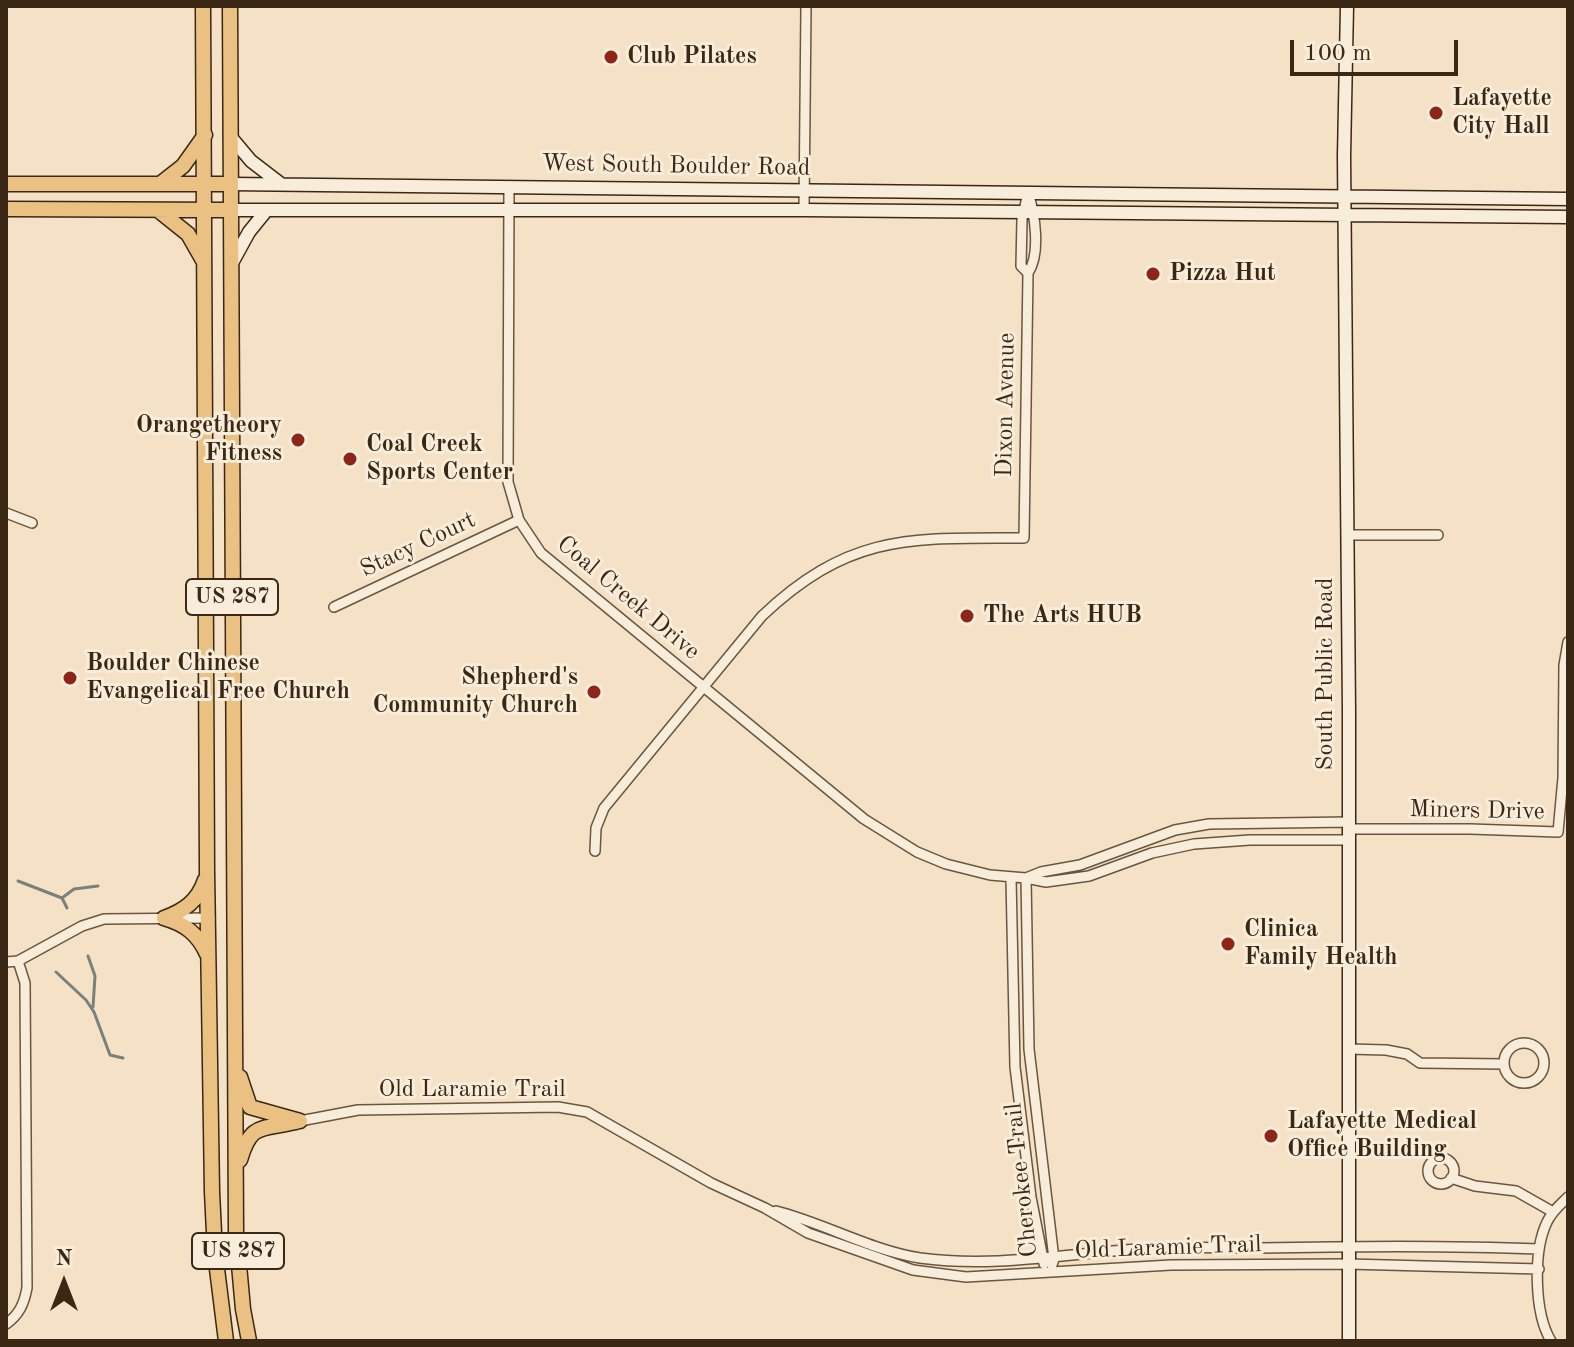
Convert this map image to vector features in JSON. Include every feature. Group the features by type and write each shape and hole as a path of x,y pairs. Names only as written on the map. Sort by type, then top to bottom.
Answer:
{"main road":[{"name":"US 287","path":"203,6 207,870 213,1227 219,1301 226,1341"},
{"name":"US 287","path":"230,6 235,1175 240,1277 249,1341"},
{"name":"South Public Road","path":"1347,6 1349,1341"},
{"path":"160,184 183,166 205,135"},
{"path":"230,136 251,161 281,184"},
{"name":"West South Boulder Road","path":"6,184 509,186 1568,199"},
{"name":"West South Boulder Road","path":"6,209 804,210 1568,217"},
{"path":"158,210 188,234 204,262"},
{"path":"231,266 249,232 266,211"},
{"path":"164,918 193,902 203,887 207,870"},
{"path":"164,918 185,926 194,934 206,953 209,967"},
{"path":"210,918 221,928 233,956"},
{"path":"234,1058 250,1107 300,1121"},
{"path":"235,1175 246,1138 262,1128 300,1121"}],"street":[{"path":"804,210 806,6"},
{"name":"Coal Creek Drive","path":"509,186 508,482 519,520 541,553 864,819 917,852 962,870 1026,878"},
{"name":"Dixon Avenue","path":"703,687 762,616 787,593 817,572 849,556 891,543 925,538 1024,538 1028,273 1021,266 1029,213 1028,193"},
{"path":"6,513 32,523"},
{"name":"Stacy Court","path":"334,607 519,520"},
{"path":"1347,535 1438,535"},
{"name":"Miners Drive","path":"1349,830 1558,832 1563,778 1564,665 1568,642"},
{"path":"595,851 596,828 604,808 703,687"},
{"path":"1026,878 1080,865 1175,830 1209,824 1349,830"},
{"path":"1026,878 1046,882 1071,879 1173,847 1349,830"},
{"name":"Cherokee Trail","path":"1011,878 1015,1067 1042,1260 1050,1272"},
{"name":"Cherokee Trail","path":"1026,878 1029,1049 1054,1259 1050,1272"},
{"path":"6,962 18,961 82,926 104,919 210,918"},
{"path":"6,1324 24,1303 27,1288 25,983 18,961"},
{"path":"1526,1043 1537,1047 1544,1062 1542,1073 1528,1083 1512,1079 1504,1064 1510,1048 1526,1043"},
{"path":"1348,1049 1407,1054 1420,1063 1504,1064"},
{"name":"Old Laramie Trail","path":"300,1121 358,1110 558,1107 587,1112 711,1183 765,1208 808,1233 913,1270 966,1277 1118,1266 1348,1264 1539,1269"},
{"path":"1451,1178 1475,1186 1516,1191 1553,1212"},
{"path":"1549,1340 1539,1309 1539,1249 1545,1225 1568,1197"},
{"name":"Old Laramie Trail","path":"765,1208 803,1217 878,1246 917,1257 976,1263 1054,1259 1138,1249 1348,1246 1539,1249"}],"waterway":[{"path":"18,881 62,898 67,908"},
{"path":"62,898 74,889 98,886"},
{"path":"88,956 95,976 93,1007"},
{"path":"56,972 86,1000 94,1012 110,1055 123,1058"}],"place":[{"name":"Club Pilates","path":"611,57"},
{"name":"Lafayette City Hall","path":"1436,113"},
{"name":"Pizza Hut","path":"1153,274"},
{"name":"Orangetheory Fitness","path":"298,440"},
{"name":"Coal Creek Sports Center","path":"350,459"},
{"name":"The Arts HUB","path":"967,616"},
{"name":"Boulder Chinese Evangelical Free Church","path":"70,678"},
{"name":"Shepherd's Community Church","path":"594,692"},
{"name":"Clinica Family Health","path":"1228,944"},
{"name":"Lafayette Medical Office Building","path":"1271,1136"}]}
